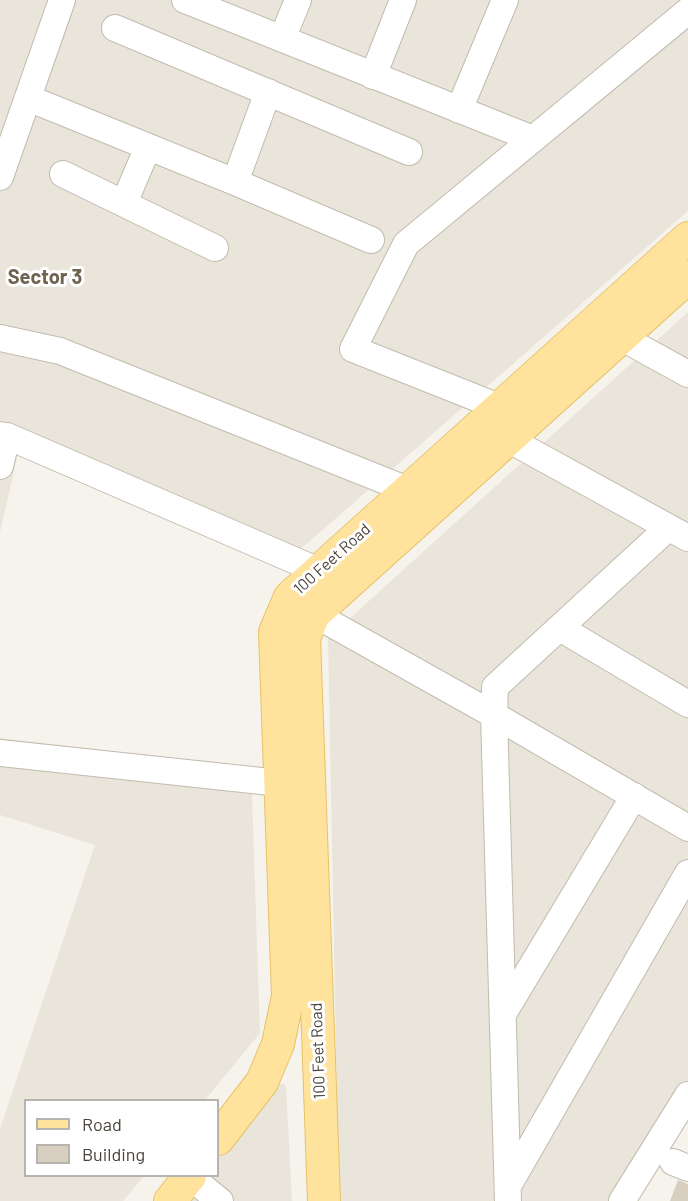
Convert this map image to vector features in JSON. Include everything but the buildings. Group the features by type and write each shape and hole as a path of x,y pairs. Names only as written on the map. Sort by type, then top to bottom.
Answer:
{"main road":[{"name":"100 Feet Road","path":"219,1138 262,1082 278,1044 288,996 275,632 290,597 688,238"},
{"name":"100 Feet Road","path":"324,1201 304,638 314,615 688,277"},
{"path":"170,1201 189,1177"}],"street":[{"path":"0,177 62,0"},
{"path":"185,0 533,139"},
{"path":"282,39 298,0"},
{"path":"373,75 403,0"},
{"path":"459,110 505,0"},
{"path":"499,407 353,349 406,244 688,11"},
{"path":"115,28 409,153"},
{"path":"235,182 268,92"},
{"path":"28,98 371,240"},
{"path":"124,203 148,147"},
{"path":"63,174 215,248"},
{"path":"0,338 60,351 408,490"},
{"path":"628,341 688,374"},
{"path":"0,466 4,435 319,571"},
{"path":"508,440 678,533 560,628 495,687 508,1194"},
{"path":"314,615 494,715 688,828"},
{"path":"560,628 688,704"},
{"path":"0,753 280,783"},
{"path":"503,1014 634,796"},
{"path":"508,1194 688,873"},
{"path":"622,1201 688,1095"},
{"path":"191,1177 220,1201"}],"shaded area":[{"path":"0,0 688,0 688,211 287,561 18,454 0,532"},
{"path":"688,312 688,1118 638,1201 339,1201 328,638"},
{"path":"0,738 251,767 260,1033 206,1099 24,1099 24,1177 143,1177 123,1201 0,1201 0,1129 95,845 0,815"},
{"path":"277,1082 286,1085 292,1201 184,1201 203,1177 219,1177 219,1157"}],"district":[{"name":"Sector 3","path":"45,277"}]}
